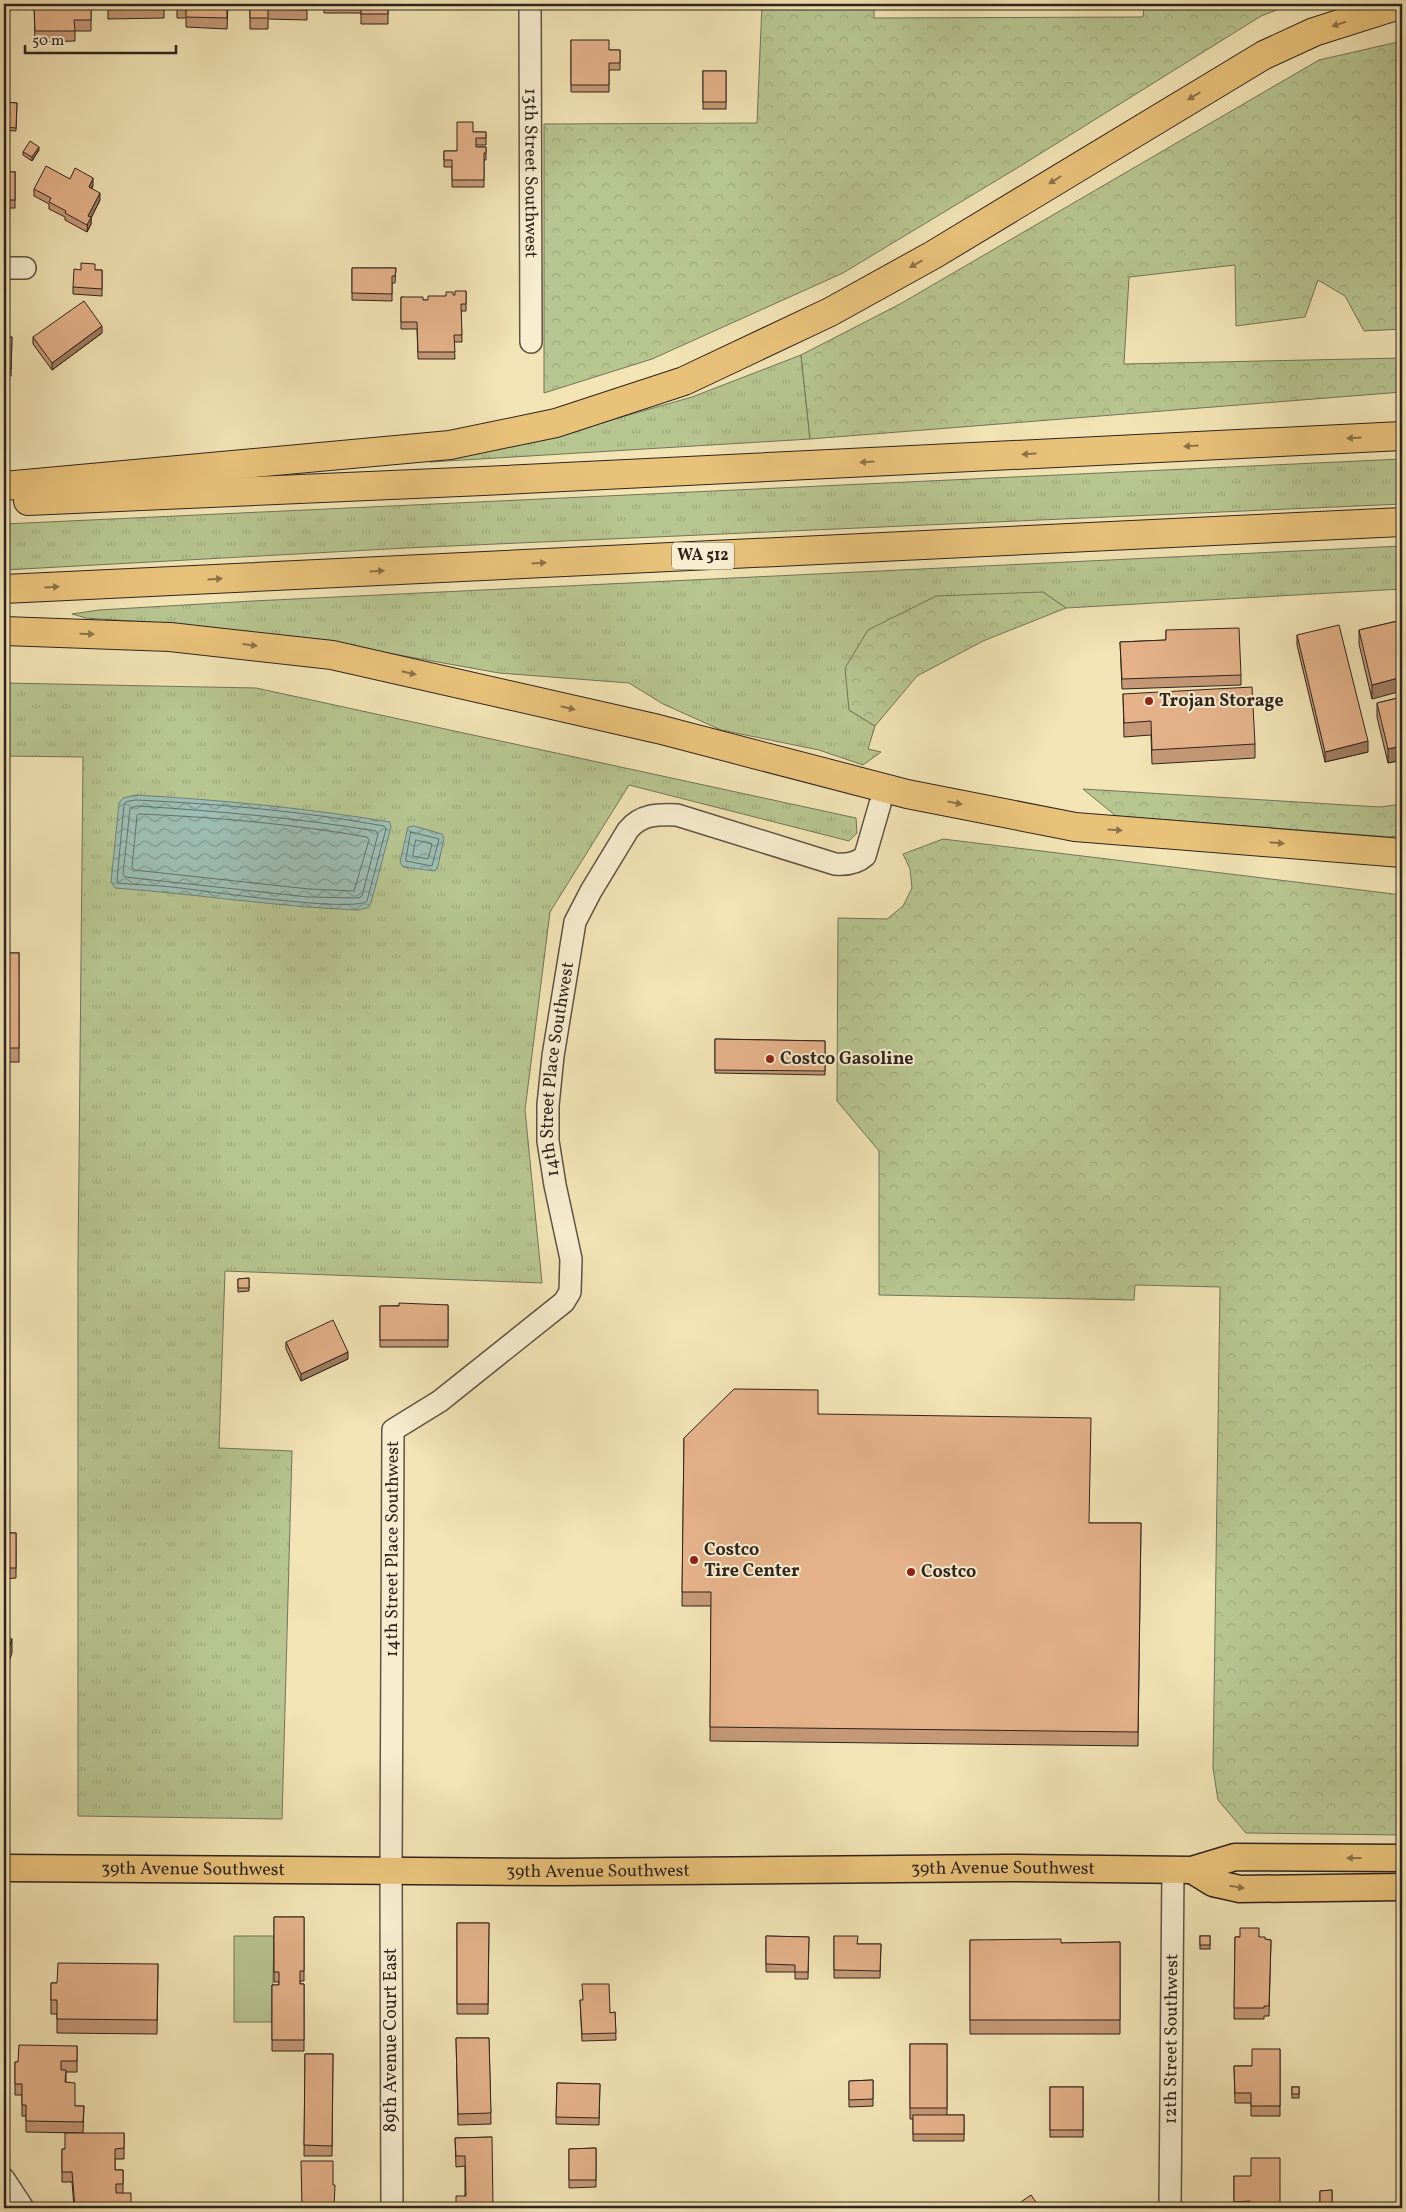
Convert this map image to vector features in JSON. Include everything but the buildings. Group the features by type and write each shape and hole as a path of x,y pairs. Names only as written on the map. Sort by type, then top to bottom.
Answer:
{"highway":[{"path":"4,486 450,445 556,423 684,381 830,312 933,255 1264,55 1314,32 1402,4"},
{"path":"4,502 483,482 1402,436"},
{"name":"WA 512","path":"4,589 1402,522"},
{"path":"4,631 170,637 332,655 658,729 908,794 1075,827 1402,853"}],"main road":[{"name":"39th Avenue Southwest","path":"4,1868 560,1872 1007,1868 1183,1870 1235,1858 1402,1858"},
{"path":"1183,1870 1213,1883 1240,1889 1402,1887"}],"street":[{"name":"13th Street Southwest","path":"530,4 531,342"},
{"path":"4,268 25,268"},
{"name":"14th Street Place Southwest","path":"390,1871 393,1430 440,1402 564,1302 570,1292 571,1260 551,1163 548,1117 553,1056 575,922 628,830 633,824 650,815 661,814 688,817 835,864 844,865 853,863 865,856 880,804"},
{"name":"12th Street Southwest","path":"1170,2208 1183,1870"},
{"name":"89th Avenue Court East","path":"390,1871 392,2208"},
{"path":"4,2179 23,2208"}],"green space":[{"path":"762,4 874,4 874,18 1143,17 1144,4 1292,4 1261,16 1022,165 843,273 652,359 544,393 544,124 757,123"},
{"path":"1402,41 1402,329 1364,331 1345,296 1318,280 1305,317 1236,326 1235,265 1129,277 1124,364 1402,358 1402,392 810,439 801,355 900,304 1319,60"},
{"path":"801,355 810,439 430,462 576,430 692,397"},
{"path":"1402,459 1402,504 406,548 4,570 4,524"},
{"path":"1402,546 1402,589 1066,608 1043,592 849,710 875,726 868,749 881,752 863,765 819,750 721,730 663,704 629,683 499,673 332,643 175,624 86,618 72,614 99,610 253,601"},
{"path":"1043,592 1066,608 983,641 917,676 875,726 849,710 845,668 868,630 936,596"},
{"path":"4,683 256,688 856,818 857,833 849,841 629,785 550,912 525,1110 542,1283 225,1271 219,1448 292,1451 282,1819 78,1816 78,1264 83,757 4,756"},
{"path":"1083,789 1380,807 1402,804 1402,835 1390,837 1116,816"},
{"path":"943,839 1402,895 1402,1835 1246,1833 1218,1800 1213,1768 1220,1287 1135,1285 1134,1300 879,1295 879,1151 837,1101 838,918 887,919 903,906 912,888 910,869 903,854"},
{"path":"234,1936 274,1936 272,2022 234,2022"}],"water":[{"path":"136,795 263,805 390,822 391,827 371,903 367,908 359,910 115,888 111,882 119,803 123,798"},
{"path":"414,826 442,834 444,838 438,866 435,871 403,867 400,862 408,827"}],"place":[{"name":"Trojan Storage","path":"1149,701"},
{"name":"Costco Gasoline","path":"770,1059"},
{"name":"Costco Tire Center","path":"694,1560"},
{"name":"Costco","path":"911,1572"}]}
